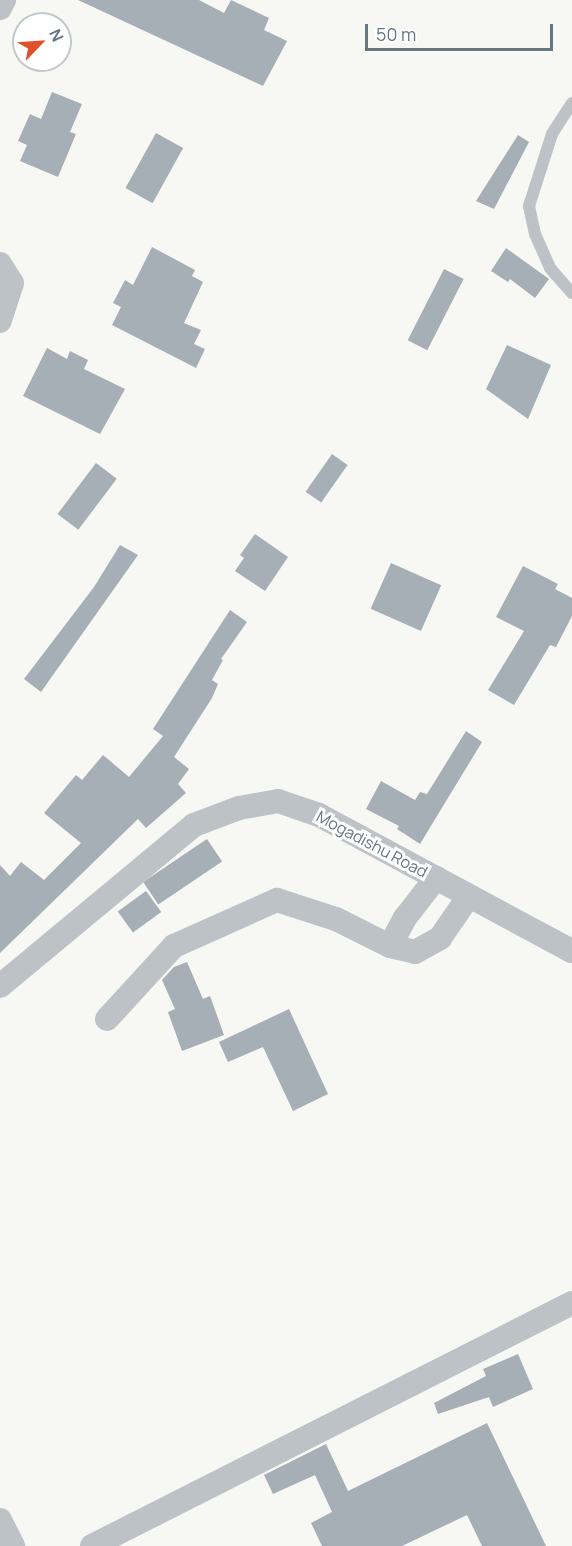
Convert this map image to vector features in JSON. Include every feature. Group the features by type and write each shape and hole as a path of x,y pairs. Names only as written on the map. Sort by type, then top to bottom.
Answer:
{"street":[{"path":"0,8 4,0"},
{"path":"0,264 12,283 0,321"},
{"name":"Mogadishu Road","path":"0,986 194,825 239,808 278,801 319,815 572,951"},
{"path":"390,946 405,918 436,878"},
{"path":"107,1019 174,946 277,900 336,919 390,946 415,952 440,938 469,896"},
{"path":"92,1546 572,1303"},
{"path":"0,1520 13,1546"}],"lane":[{"path":"572,104 552,134 529,206 535,234 550,268 572,293"}],"building":[{"path":"78,0 199,0 224,13 231,0 269,18 264,30 287,41 263,86"},
{"path":"52,92 82,104 70,132 76,134 58,177 20,161 27,145 18,141 30,114 41,119"},
{"path":"156,133 183,148 153,203 125,188"},
{"path":"518,135 529,142 494,209 476,201"},
{"path":"152,247 195,270 192,276 203,282 184,323 201,330 194,344 205,349 196,368 112,325 121,307 113,303 125,280 133,285"},
{"path":"506,248 549,279 535,298 510,279 508,282 491,271"},
{"path":"444,269 464,279 427,350 408,340"},
{"path":"507,345 551,365 528,419 486,389"},
{"path":"47,348 67,359 70,351 88,360 84,369 125,389 100,434 23,396"},
{"path":"332,454 348,465 321,503 306,492"},
{"path":"96,463 117,479 78,530 57,514"},
{"path":"255,534 288,557 265,591 235,571 244,558 240,555"},
{"path":"120,545 138,555 41,692 24,679 94,587"},
{"path":"391,563 441,585 421,631 371,609"},
{"path":"523,566 558,584 555,589 572,598 572,616 556,647 550,645 514,705 488,690 524,631 496,617"},
{"path":"230,610 247,622 221,659 223,660 212,680 218,684 212,698 174,757 189,769 178,784 186,793 146,828 138,819 0,953 0,865 10,876 21,862 44,880 81,843 44,813 76,775 82,780 103,755 129,777 163,736 153,729"},
{"path":"466,731 482,742 420,844 397,829 399,826 366,809 381,781 415,800 420,792 427,794"},
{"path":"207,839 222,861 158,904 143,882"},
{"path":"146,891 161,912 133,933 118,912"},
{"path":"187,962 203,999 210,996 224,1035 182,1051 168,1012 175,1009 162,980 174,967"},
{"path":"289,1009 328,1094 293,1111 263,1047 228,1062 219,1042"},
{"path":"518,1354 533,1389 493,1407 489,1397 438,1414 434,1403 486,1376 483,1369"},
{"path":"487,1423 546,1546 482,1546 467,1515 402,1546 322,1546 311,1523 332,1512 315,1475 273,1494 264,1475 326,1444 348,1491"}]}
